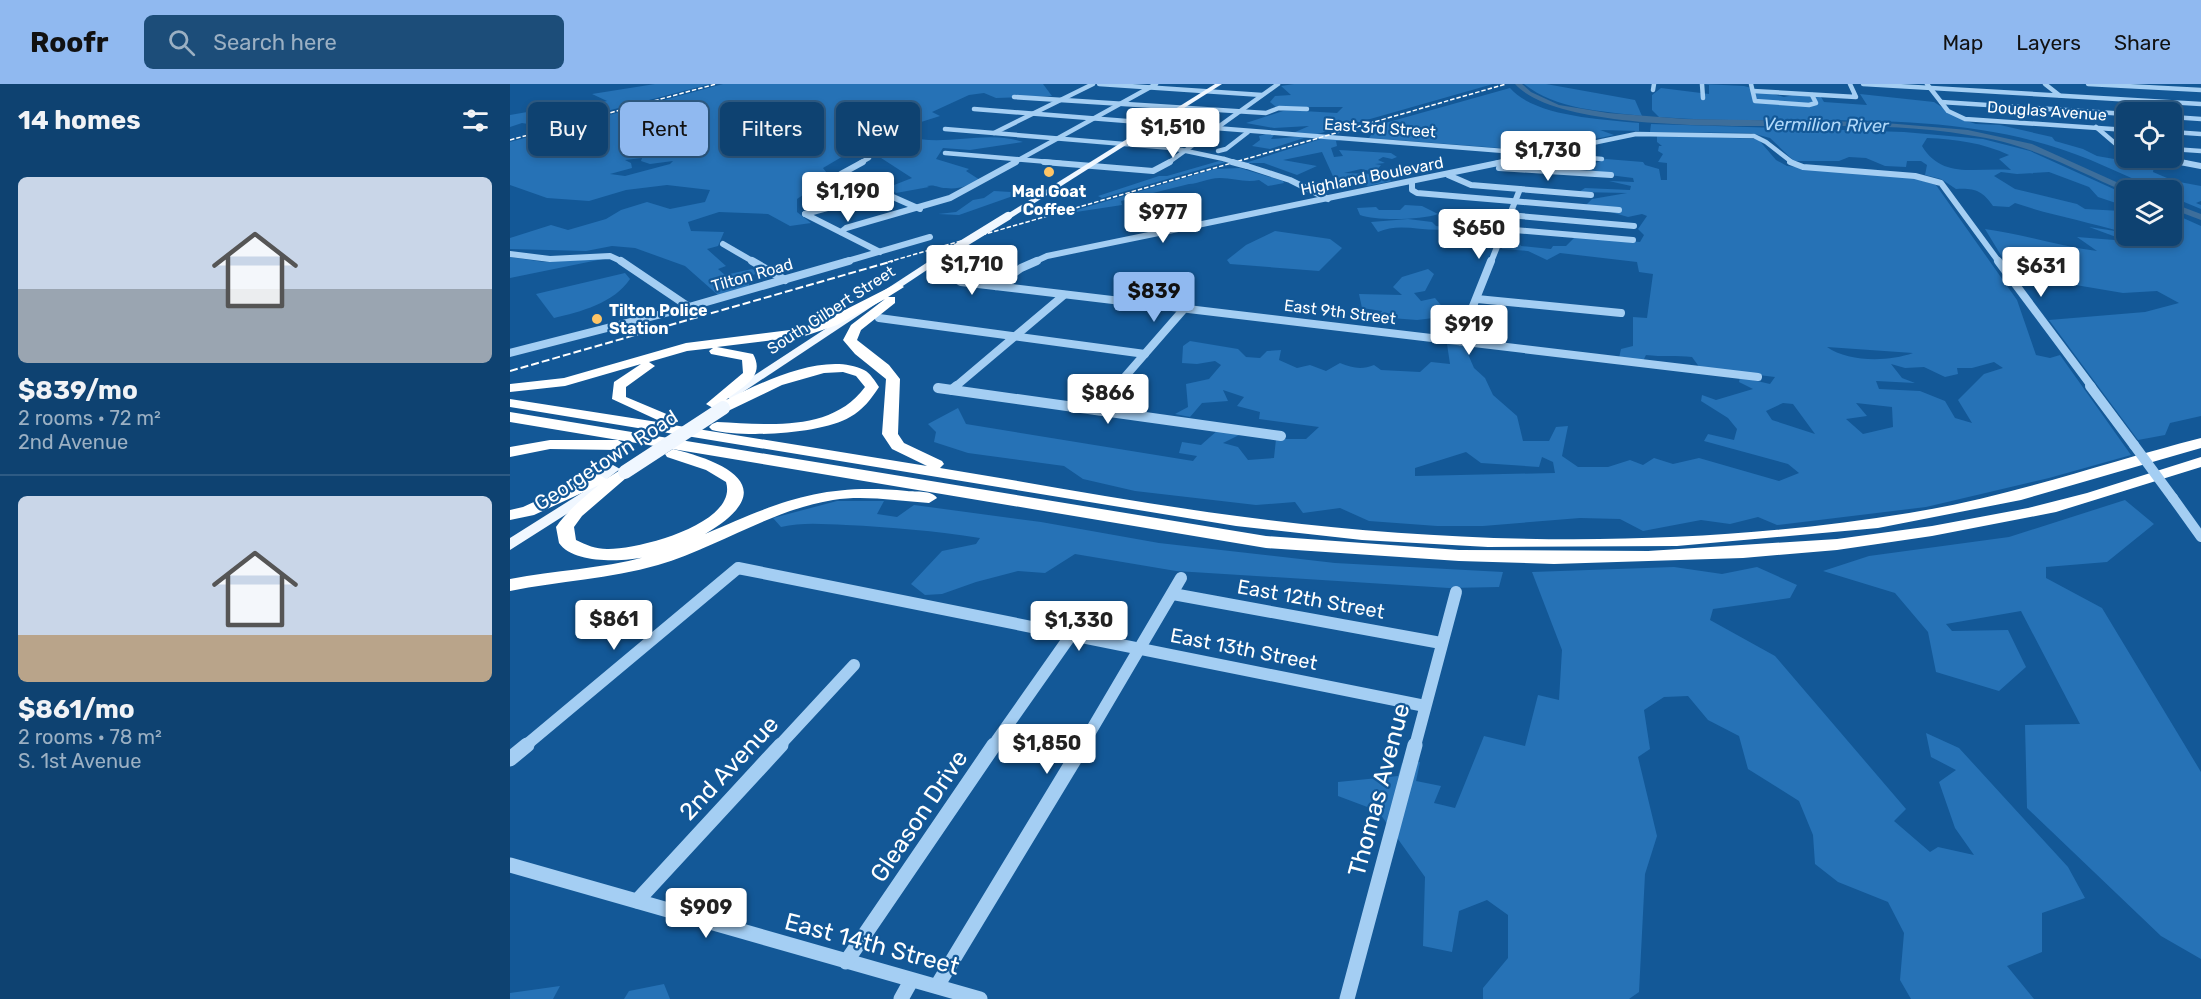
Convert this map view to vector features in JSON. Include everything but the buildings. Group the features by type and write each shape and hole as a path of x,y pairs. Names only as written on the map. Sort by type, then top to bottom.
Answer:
{"highway":[{"path":"510,388 565,382 686,347 800,333 832,322 902,287"},
{"path":"902,287 856,328 850,339 855,349 883,368 893,379 888,426 898,446 936,464"},
{"path":"676,423 619,399 619,384 642,368 681,355 722,351 748,357 752,365 750,374 717,407"},
{"path":"706,427 791,429 816,424 856,408 867,397 872,387 868,378 860,373 827,369 784,378 717,407"},
{"path":"510,395 1155,502 1236,521"},
{"path":"510,403 1236,521 1362,535 1498,542 1683,541 1808,532 1958,510 2054,488 2201,443"},
{"path":"510,417 1266,542"},
{"path":"510,426 943,500 1201,538 1381,553 1499,559 1623,559 1808,548 1938,531 2031,513 2201,462"},
{"path":"510,452 542,445 567,443 622,446"},
{"path":"619,471 576,512 565,527 568,543 584,552 607,555 649,550 701,529 724,512 734,499 736,488 733,481 713,468 673,454"},
{"path":"510,515 528,511 597,480"},
{"path":"510,585 641,564 693,547 793,505 834,494 862,493 943,500"}],"main road":[{"name":"South Gilbert Street","path":"717,407 1219,84"},
{"name":"Georgetown Road","path":"510,545 717,407"},
{"name":"Georgetown Road","path":"510,537 597,480 619,471"}],"street":[{"path":"994,133 1093,84"},
{"path":"1099,84 1262,95"},
{"path":"945,153 1153,171 1278,84"},
{"path":"1702,84 1703,98"},
{"path":"1750,84 1755,101 1816,103 1812,94"},
{"path":"1753,91 1856,97 1850,84"},
{"path":"1863,84 2201,102"},
{"path":"2045,84 2116,144"},
{"path":"2088,84 2201,90"},
{"path":"841,232 846,228 921,209 950,198 1153,86"},
{"path":"1928,86 1941,102 2116,113"},
{"path":"2186,90 2201,102"},
{"path":"1014,97 1064,98 1271,113 1279,108 1307,109"},
{"name":"East 3rd Street","path":"987,102 974,109 1602,159"},
{"name":"Douglas Avenue","path":"1941,102 1948,111 1965,119 2116,129"},
{"path":"2182,118 2201,119"},
{"path":"945,129 1186,149 1290,180 1329,199"},
{"path":"1218,151 1226,149 1248,132"},
{"path":"2182,133 2201,134"},
{"name":"Highland Boulevard","path":"996,286 1021,268 1047,256 1448,175 1636,134 1762,138 1782,159 1803,167 1928,178 1947,189 2201,537"},
{"path":"2182,150 2201,151"},
{"path":"869,158 841,174 921,209"},
{"path":"2182,162 2201,166"},
{"path":"1490,166 1611,175"},
{"path":"1448,175 1465,184 1591,195"},
{"path":"1412,182 1413,192 1619,210"},
{"path":"1459,341 1513,201 1520,189"},
{"path":"880,252 806,214 883,193"},
{"path":"1508,214 1634,226"},
{"path":"1503,229 1633,240"},
{"name":"Tilton Road","path":"510,353 689,307 930,237"},
{"path":"723,244 784,280"},
{"path":"510,254 550,259 610,256 619,259 689,307"},
{"name":"East 9th Street","path":"956,279 1064,295 1758,377"},
{"path":"952,390 1064,295"},
{"path":"1477,299 1621,313"},
{"path":"1096,410 1184,309"},
{"path":"879,318 1013,338 1145,354"},
{"path":"938,388 1281,436"},
{"name":"East 13th Street","path":"510,759 738,568 1425,706"},
{"path":"937,986 1142,648 1181,578"},
{"name":"Thomas Avenue","path":"1347,999 1456,592"},
{"name":"East 12th Street","path":"1173,594 1441,643"},
{"name":"Gleason Drive","path":"846,962 917,862 970,778 1071,635"},
{"name":"2nd Avenue","path":"637,901 854,665"},
{"name":"East 14th Street","path":"510,865 980,999"},
{"path":"901,999 911,981"}],"shaded area":[{"path":"655,84 710,84 641,102 620,102 620,108 608,111 608,102 602,102 607,101 592,94"},
{"path":"723,84 1043,84 1052,96 996,98 984,93 969,95 932,112 940,116 920,123 920,102 836,102 836,156 843,156 823,168 830,177 797,199 797,212 811,223 790,226 768,214 719,212 688,222 691,231 724,232 718,246 707,249 726,266 718,269 725,275 752,269 760,272 746,278 750,287 719,296 685,266 635,248 612,246 586,251 510,249 510,238 551,225 568,230 606,219 621,210 647,202 670,209 705,202 710,190 667,185 626,190 589,201 547,198 510,185 510,142 528,137 528,156 608,156 608,115 620,112 620,156 708,156 708,102 657,102","holes":["642,158 641,161 650,164 673,161 670,164 625,176 610,174 632,168 631,163 625,160"]},
{"path":"1294,84 1493,84 1314,135 1293,133 1309,126 1274,128 1246,123 1286,110 1337,113 1343,107 1276,107 1270,102 1275,96 1291,95 1281,86"},
{"path":"1524,84 1546,84 1635,100 1642,116 1596,111 1565,104 1537,93"},
{"path":"1703,84 1744,86 1784,97 1793,95 1821,97 1824,102 1867,105 1860,94 1934,102 1960,119 1976,124 2000,125 2052,137 2055,141 2083,149 2097,156 2116,159 2116,168 2154,168 2153,172 2172,180 2136,180 2076,154 2048,145 2000,133 1952,126 1855,120 1708,120 1659,117 1652,110 1652,95 1661,88 1709,94 1709,85"},
{"path":"1510,88 1521,98 1552,111 1589,118 1639,123 1639,131 1600,130 1614,135 1538,151 1369,138 1378,125"},
{"path":"528,112 528,124 522,123 510,127 510,115"},
{"path":"1651,124 1904,132 1983,139 2030,151 2116,190 2116,203 2098,197 2089,187 2049,172 2017,174 2001,172 1994,176 2015,189 2077,204 2085,209 2116,211 2116,230 2015,203 2009,207 1993,206 1985,196 1977,191 1956,189 1941,179 1925,175 1927,165 1921,161 1907,161 1906,167 1885,166 1866,158 1849,157 1839,161 1794,161 1770,138 1751,133 1650,132","holes":["1927,138 1948,139 1989,147 2009,155 1999,159 2011,170 1950,168 1930,157 1922,146"]},
{"path":"1274,135 1271,139 1307,137 1270,149 1252,146 1260,140 1259,136"},
{"path":"1657,135 1758,139 1776,160 1787,166 1911,177 1936,185 2017,300 2036,355 2050,358 2060,355 2131,455 2049,478 1926,507 1777,525 1758,517 1730,524 1701,520 1643,531 1620,519 1580,518 1483,526 1437,526 1369,521 1340,508 1303,513 1295,502 1256,505 1135,491 1083,479 1064,466 968,453 934,442 936,432 928,424 958,408 966,424 1193,461 1197,456 1179,453 1182,442 1201,445 1218,430 1241,434 1223,443 1238,447 1248,460 1274,458 1276,439 1306,439 1319,427 1259,419 1260,412 1237,406 1244,397 1223,390 1228,401 1202,403 1190,417 1175,414 1188,407 1186,384 1209,379 1221,365 1215,361 1197,364 1182,363 1183,346 1190,341 1238,349 1246,357 1260,358 1267,351 1281,350 1279,360 1297,368 1310,365 1326,371 1340,363 1357,368 1374,365 1381,370 1420,372 1431,362 1450,364 1447,344 1464,345 1474,368 1485,378 1493,395 1517,416 1523,441 1549,441 1556,427 1568,426 1562,456 1578,467 1608,467 1630,460 1643,465 1654,458 1673,464 1699,458 1779,481 1799,473 1788,464 1704,441 1708,434 1734,440 1737,429 1728,418 1701,401 1702,395 1716,400 1753,389 1739,382 1740,377 1770,384 1775,377 1700,368 1692,357 1646,355 1643,361 1619,358 1621,349 1633,346 1633,317 1647,318 1653,274 1639,272 1637,262 1560,253 1547,260 1528,251 1502,249 1504,241 1518,241 1521,246 1551,249 1553,246 1566,246 1575,237 1640,242 1644,235 1638,229 1647,216 1642,214 1628,217 1586,205 1592,199 1627,193 1579,192 1585,188 1630,190 1631,186 1609,181 1634,182 1633,178 1585,172 1591,168 1540,165 1540,162 1528,160 1544,155 1592,159 1590,165 1606,159 1643,162 1645,165 1659,169 1661,180 1667,180 1667,163 1658,162 1663,154 1658,151 1659,146 1662,146 1657,142","holes":["1827,347 1913,353 1892,358 1868,359 1836,352","1994,362 2003,368 1984,374 1958,400 1972,423 1955,418 1945,401 1920,391 1879,389 1876,381 1915,383 1902,378 1891,364 1905,368 1924,367 1945,377 1958,374 1957,368 1972,368","1783,403 1793,404 1815,434 1772,420 1766,411","1856,403 1892,407 1893,427 1863,434 1846,419 1867,416","1466,452 1481,463 1539,467 1542,457 1553,462 1555,473 1415,476 1415,468"]},
{"path":"994,137 1023,142 970,150 943,148 936,159 969,169 966,171 980,180 968,185 959,188 927,186 929,187 896,193 889,187 912,178 878,156 920,156 920,139"},
{"path":"1324,138 1345,139 1336,141 1337,146 1331,148 1334,157 1343,156 1339,150 1391,153 1397,157 1392,159 1383,157 1378,160 1385,163 1375,164 1381,165 1375,172 1361,169 1344,173 1373,174 1392,181 1368,186 1347,181 1337,185 1322,152 1283,160 1317,166 1297,175 1264,163 1245,163"},
{"path":"1219,161 1226,162 1102,198 1098,196 1159,176 1167,176"},
{"path":"1240,168 1284,183 1268,186 1259,180 1215,178 1121,201 1122,205 1063,214 1215,169"},
{"path":"2182,182 2201,186 2201,201 2196,203 2201,205 2201,209 2182,201"},
{"path":"994,191 1011,192 1013,196 959,215 938,214 956,212 973,200 984,198"},
{"path":"1405,205 1422,206 1438,214 1410,219 1387,219 1360,215 1357,208 1376,207 1379,210 1400,210"},
{"path":"2182,217 2201,226 2201,416 2170,423 2165,435 2138,440 2049,320 2145,312 2179,303 2157,291 2123,293 2046,280 2037,283 2020,274 2019,260 2002,257 1985,229 2097,251 2077,237 2116,240 2116,246 2182,246"},
{"path":"1408,219 1453,228 1434,230 1405,227 1378,232 1371,222"},
{"path":"2089,227 2116,231 2116,237"},
{"path":"1275,231 1330,239 1342,248 1319,271 1230,264 1227,260 1246,245"},
{"path":"510,257 544,262 599,257 603,259 510,278"},
{"path":"1428,269 1434,274 1425,291 1414,293 1421,301 1435,298 1450,316 1417,320 1378,317 1382,311 1362,308 1359,294 1402,295 1393,287 1402,277"},
{"path":"625,273 630,279 606,300 554,318 536,294"},
{"path":"2125,500 2154,524 2107,562 2046,567 2046,578 2102,608 2201,772 2201,959 2161,936 2027,808 2025,725 2080,724 2021,611 1946,624 1952,631 2008,630 2026,667 1999,691 1936,672 1928,632 1895,593 1823,571 1869,556 2009,537"},
{"path":"837,501 884,501 877,514 897,517 914,505 1041,522 1159,543 1335,563 1503,572 1499,587 1449,588 1176,571 1075,554 1045,573 1018,571 942,594 925,595 911,584 942,551 976,544 980,538 930,531 863,526 797,524 781,527 773,518"},
{"path":"1674,567 1722,574 1757,567 1797,585 1790,598 1713,609 1710,620 1775,656 1906,809 1894,821 1930,852 1938,847 1974,855 1955,828 1939,782 1956,770 1931,757 1926,733 1959,748 2068,867 2085,898 2042,913 2042,952 2007,966 2034,999 1911,999 1900,980 1904,933 1888,902 1838,882 1815,864 1813,835 1799,801 1748,769 1739,736 1708,720 1688,696 1664,697 1644,710 1650,749 1638,757 1657,836 1645,874 1639,992 1629,999 1483,999 1483,988 1508,958 1508,915 1487,900 1459,911 1452,952 1423,946 1425,877 1378,811 1338,796 1338,782 1398,776 1402,763 1420,762 1416,781 1441,786 1434,803 1455,808 1484,736 1525,746 1538,695 1559,700 1562,650 1532,572"},
{"path":"664,984 670,999 624,999 629,991"},
{"path":"560,986 553,999 510,999 510,993"}],"waterway":[{"name":"Vermilion River","path":"1518,84 1528,94 1557,107 1608,116 1685,122 1874,124 1968,132 2029,145 2116,184"},
{"name":"Vermilion River","path":"2182,210 2201,217"}],"railway":[{"path":"510,140 716,84"},
{"path":"888,262 1506,84"},
{"path":"510,371 893,261"}],"place":[{"name":"Mad Goat Coffee","path":"1049,172"},
{"name":"Tilton Police Station","path":"597,319"}]}
